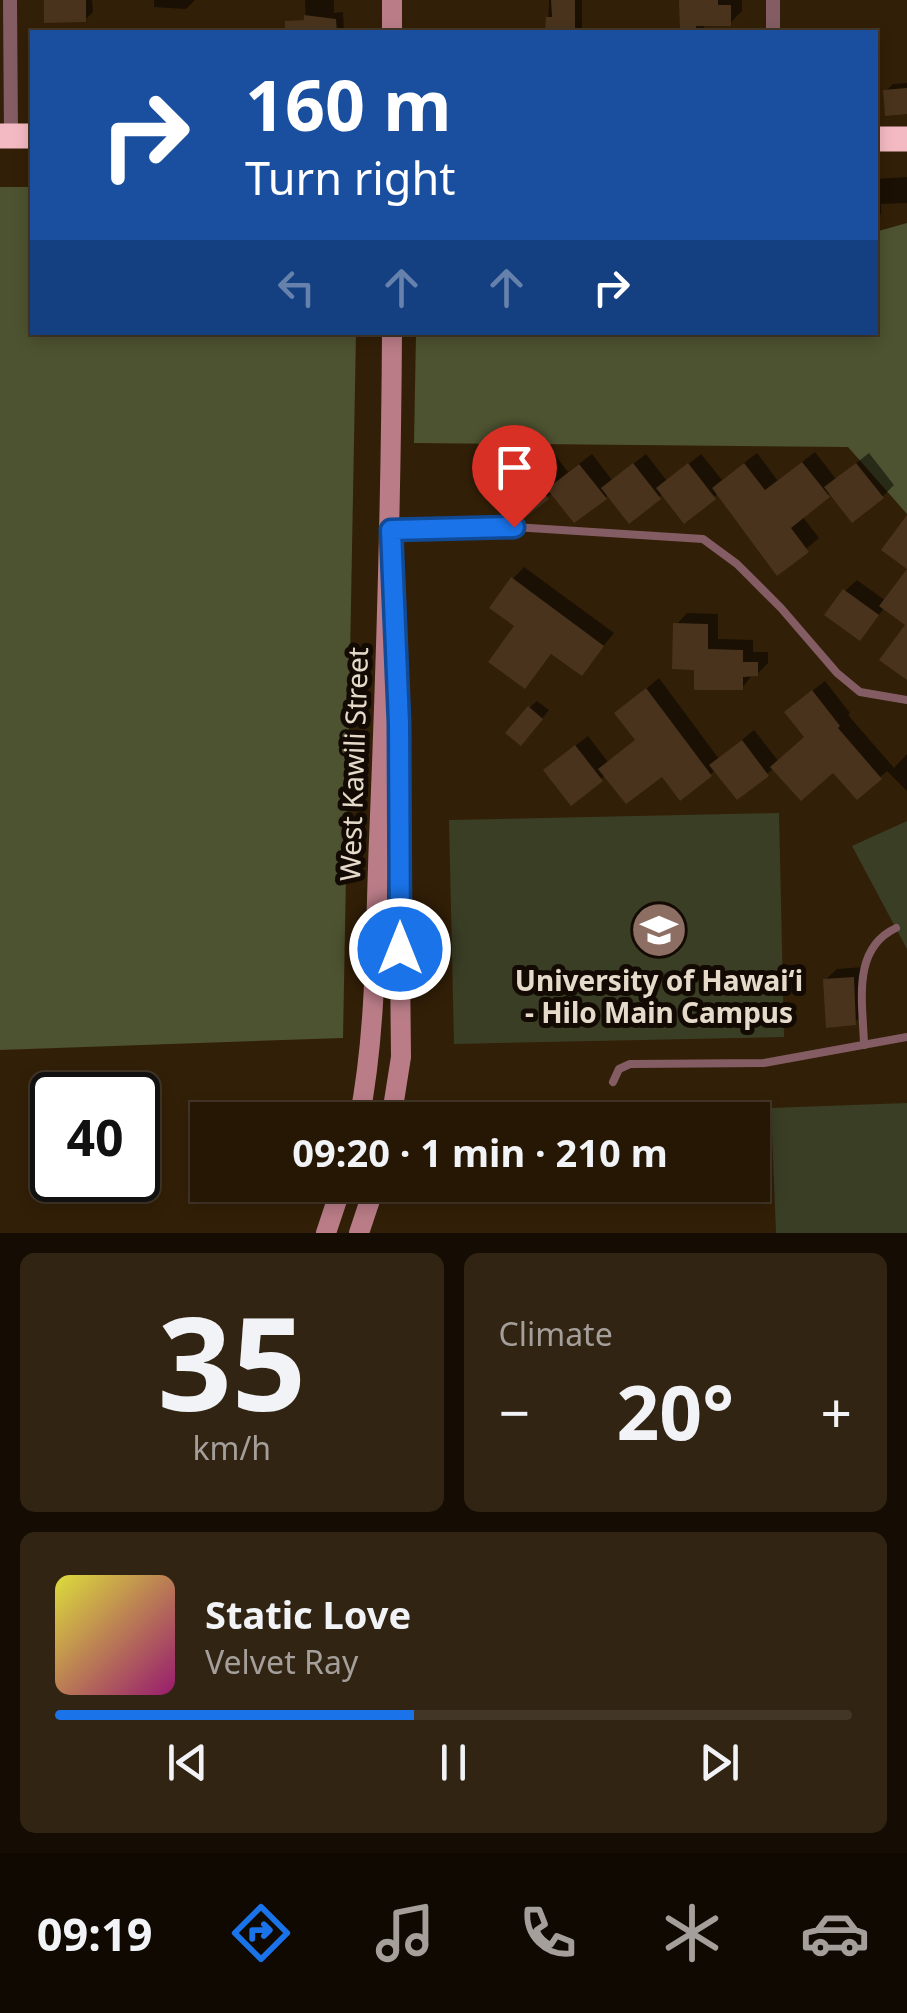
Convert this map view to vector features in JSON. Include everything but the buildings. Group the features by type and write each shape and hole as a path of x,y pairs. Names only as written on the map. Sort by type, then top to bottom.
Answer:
{"highway":[{"path":"878,140 907,139"}],"street":[{"path":"10,0 14,136"},
{"path":"392,0 392,30"},
{"path":"773,0 774,30"},
{"name":"West Kawili Street","path":"362,1102 370,1054 391,530 392,335"},
{"name":"West Kawili Street","path":"391,530 399,723 401,1058 394,1102"},
{"path":"326,1233 336,1202"},
{"path":"359,1233 369,1202"}],"lane":[{"path":"391,530 514,527 703,539 737,564 837,673 860,692 907,700"},
{"path":"864,1045 864,961 876,942 896,928"},
{"path":"613,1082 619,1069 630,1064 764,1063 907,1037"}],"green space":[{"path":"0,187 30,187 30,335 356,335 343,1038 0,1050"},
{"path":"907,223 907,514 848,447 414,443 416,335 878,335 878,231"},
{"path":"779,813 784,1037 454,1044 449,820"},
{"path":"907,821 907,949 852,846"},
{"path":"907,1103 907,1233 776,1233 771,1108"}],"place":[{"name":"University of Hawaiʻi - Hilo Main Campus","path":"659,930"}],"route":[{"path":"400,949 399,723 391,530 514,527"}]}
